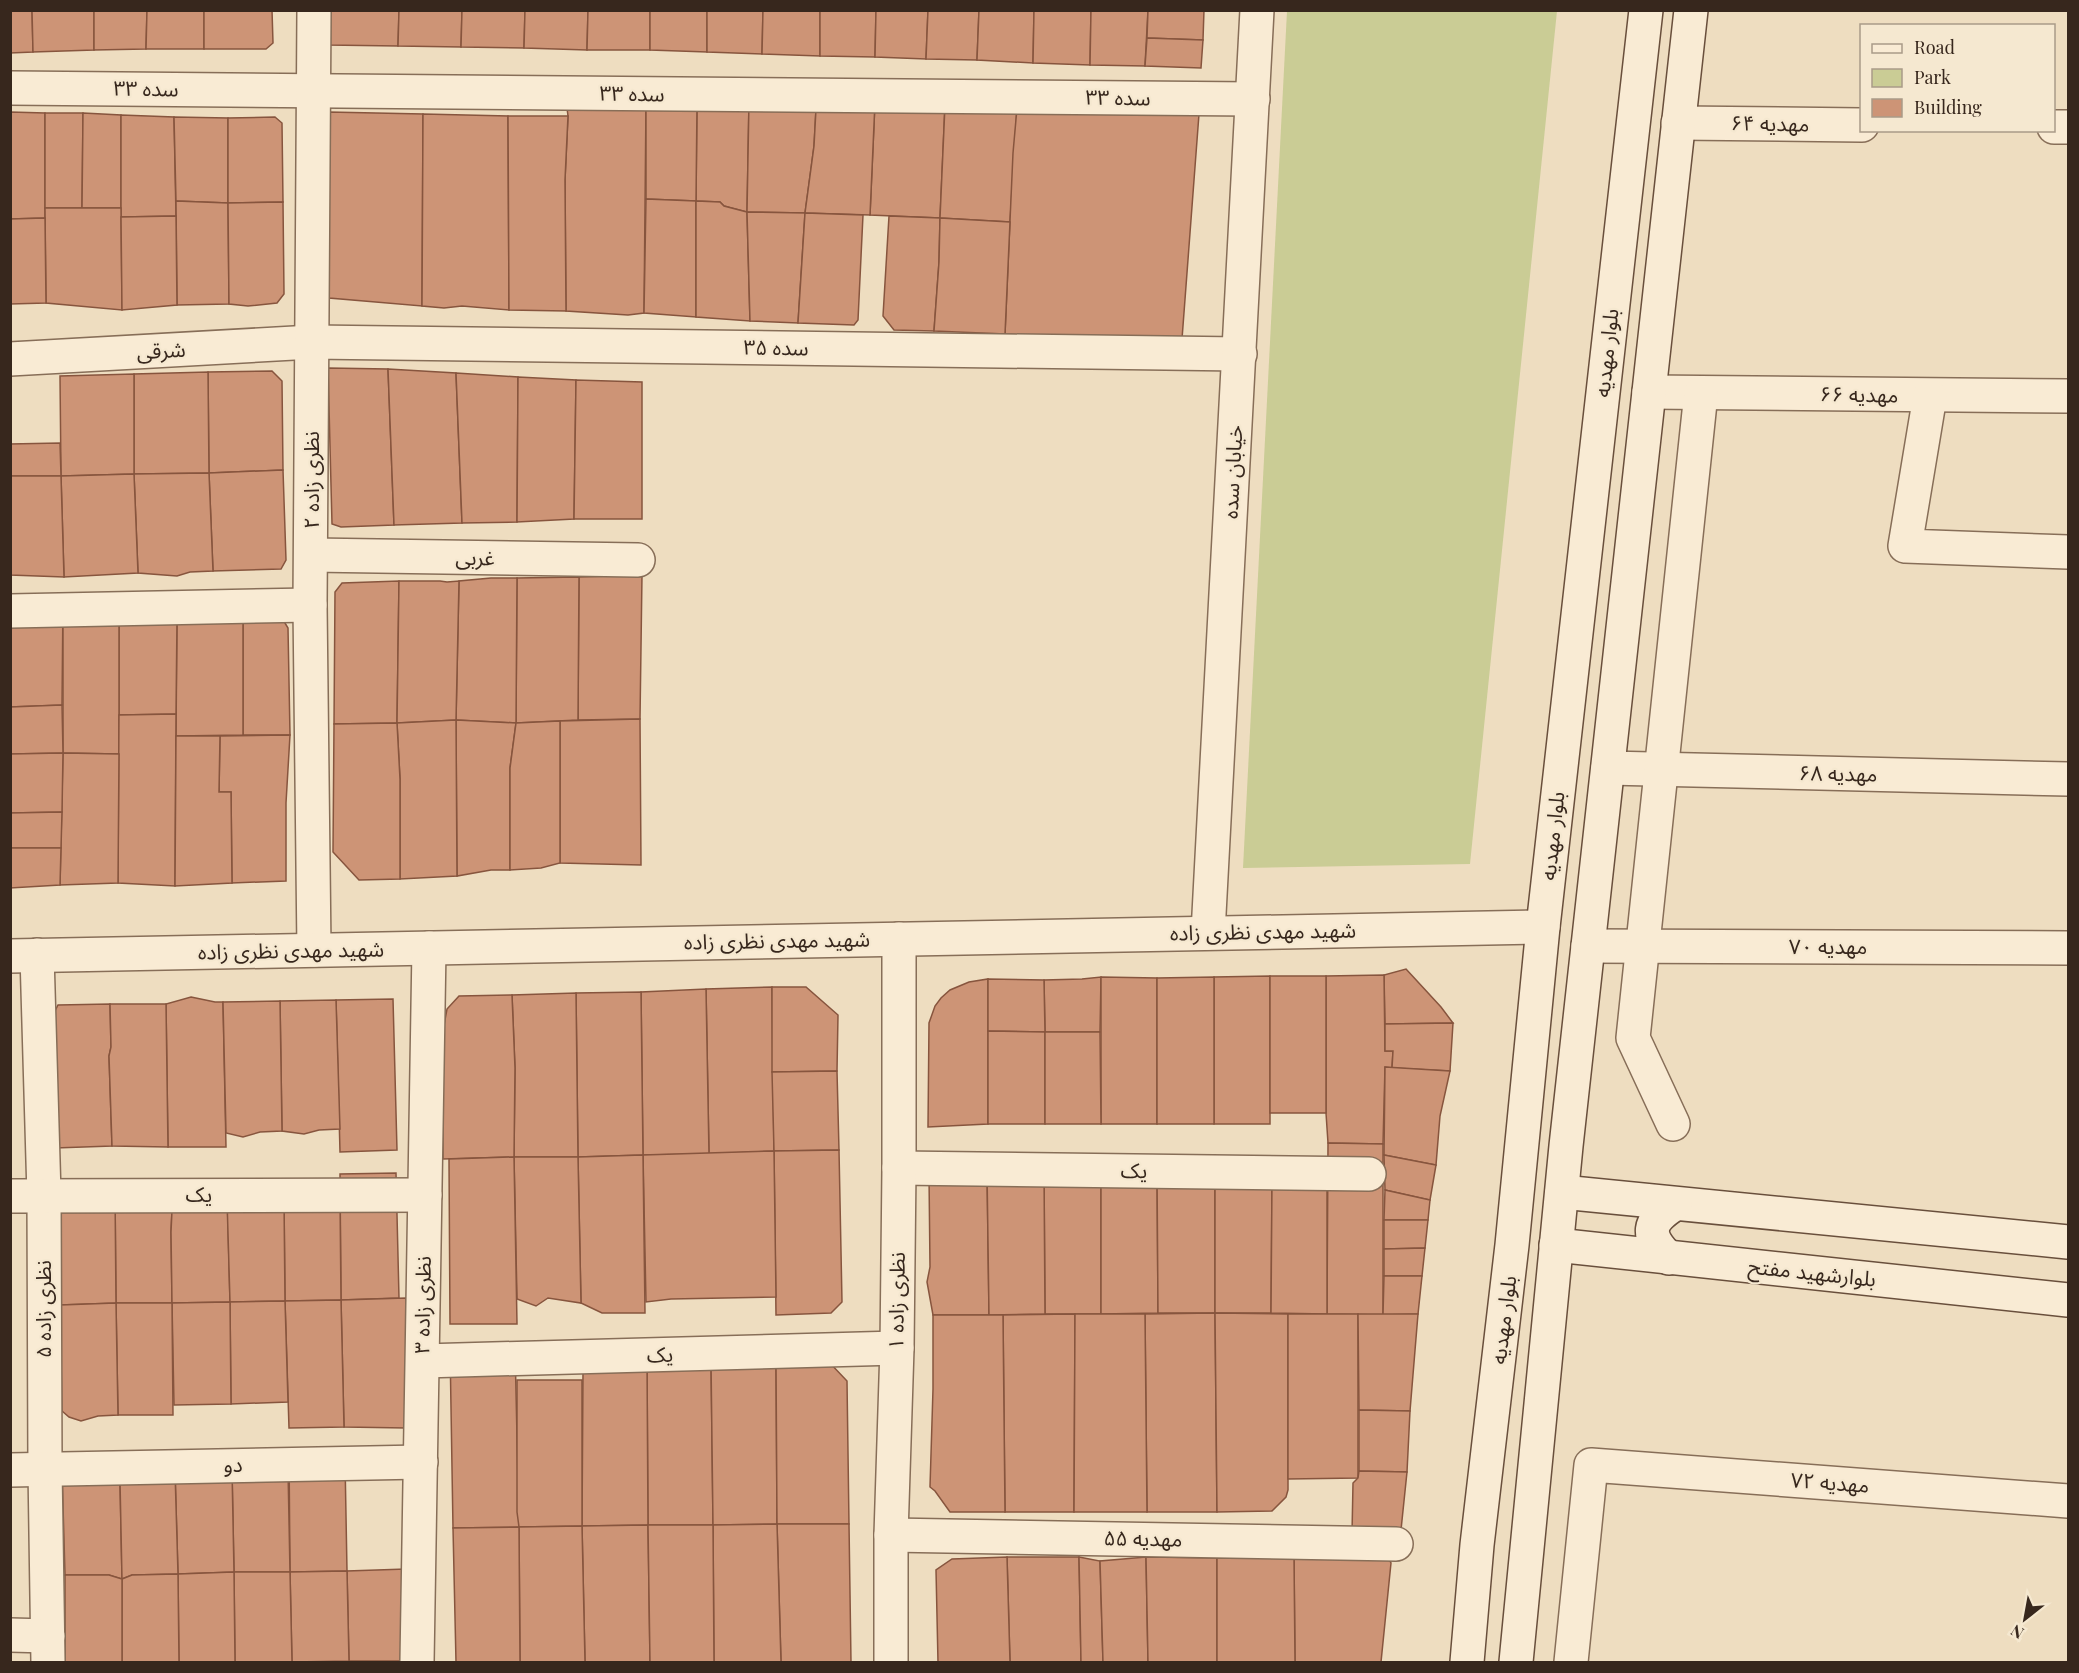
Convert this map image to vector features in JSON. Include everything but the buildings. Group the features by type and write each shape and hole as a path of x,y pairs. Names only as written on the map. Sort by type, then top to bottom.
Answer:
{"street":[{"name":"نظری زاده ۲","path":"314,10 310,605 314,950"},
{"name":"خیابان سده","path":"1209,933 1257,10"},
{"name":"بلوار مهدیه","path":"1467,1662 1477,1545 1512,1245 1543,927 1646,10"},
{"name":"بلوار مهدیه","path":"1516,1662 1556,1245 1691,10"},
{"name":"سده ۳۳","path":"10,88 1253,99"},
{"name":"مهدیه ۶۴","path":"1678,123 1860,125"},
{"name":"سده ۳۵","path":"312,342 1240,354"},
{"name":"شرقی","path":"10,359 312,342"},
{"name":"مهدیه ۶۶","path":"1649,392 2068,396"},
{"path":"1673,1124 1634,1038 1701,393"},
{"path":"1930,396 1905,546 2068,552"},
{"name":"غربی","path":"312,555 638,560"},
{"path":"10,611 310,605"},
{"name":"مهدیه ۶۸","path":"1608,768 2068,779"},
{"name":"شهید مهدی نظری زاده","path":"24,956 1543,927"},
{"name":"نظری زاده ۱","path":"891,1662 891,1535 897,1348 899,1168 899,939"},
{"name":"مهدیه ۷۰","path":"1588,946 2068,948"},
{"name":"نظری زاده ۳","path":"417,1662 429,948"},
{"name":"نظری زاده ۵","path":"24,956 44,1195 48,1649"},
{"name":"یک","path":"899,1168 1369,1174"},
{"path":"1562,1192 2068,1242"},
{"name":"یک","path":"10,1196 425,1195"},
{"path":"1669,1258 1655,1244 1651,1236 1653,1222 1663,1211 1675,1204"},
{"name":"بلوارشهید مفتح","path":"1556,1245 2068,1300"},
{"name":"یک","path":"423,1361 897,1348"},
{"name":"دو","path":"10,1470 421,1462"},
{"name":"مهدیه ۷۲","path":"1571,1662 1591,1465 2068,1501"},
{"name":"مهدیه ۵۵","path":"891,1535 1396,1544"},
{"path":"10,1635 48,1649"}],"green space":[{"path":"1287,11 1557,11 1470,864 1243,868"}]}
